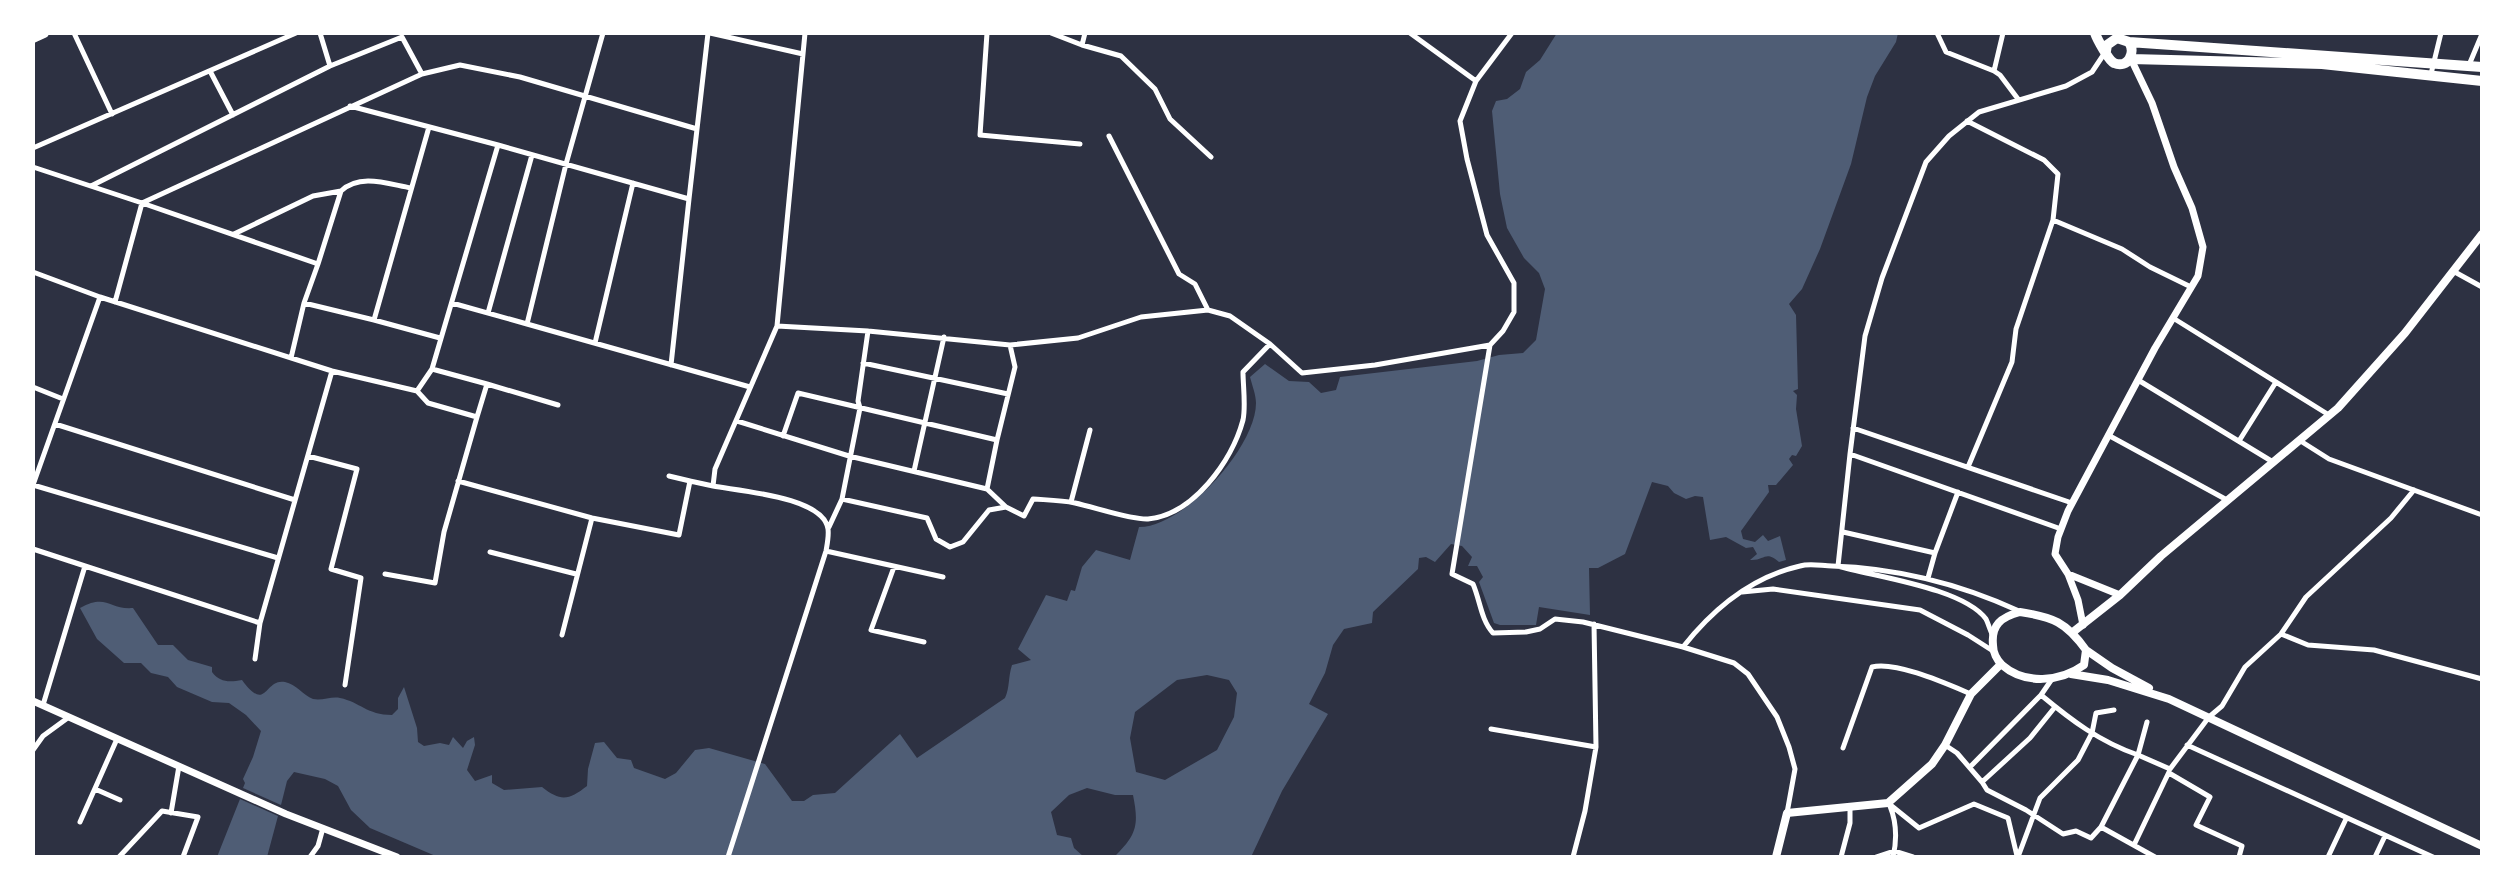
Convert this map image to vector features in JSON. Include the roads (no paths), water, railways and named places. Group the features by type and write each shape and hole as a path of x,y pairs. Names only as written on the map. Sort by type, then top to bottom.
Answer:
{"highway":[{"path":"33,38 44,33"},
{"path":"2095,33 2109,59 2115,64 2124,64 2133,53 2124,38"},
{"path":"2106,51 2112,41 2124,38 2482,67"},
{"path":"2130,58 2322,64 2482,81"}],"main road":[{"path":"2073,632 2120,595 2161,556 2329,415 2405,333 2482,234"},
{"path":"2086,650 2084,665 2071,674 2052,680 2021,675 2001,664 1993,651 1992,634 1996,624 2006,616 2020,612 2043,615 2073,632 2086,650 2112,668 2169,699 2482,846"},
{"path":"1776,857 1787,813 1888,803 1932,764 1945,745 1971,694 2001,664"},
{"path":"2071,674 2108,680 2169,699"}],"street":[{"path":"74,33 112,114"},
{"path":"33,148 296,33"},
{"path":"320,33 330,66"},
{"path":"527,324 565,164 603,33"},
{"path":"671,365 709,33 803,54"},
{"path":"713,486 715,469 777,326 805,33"},
{"path":"987,33 980,135 1080,145"},
{"path":"1051,33 1121,56 1155,89 1170,119 1211,157"},
{"path":"1082,45 1085,33"},
{"path":"1410,33 1476,81"},
{"path":"1512,33 1476,81 1460,121 1467,159 1488,235 1514,283 1514,312 1503,331 1490,345 1452,574 1473,584 1481,603 1485,625 1493,633 1540,629 1555,619 1594,624 1734,663 1748,674 1777,717 1795,769 1787,813"},
{"path":"1937,33 1946,52 1994,71 2018,99"},
{"path":"1994,71 2003,33"},
{"path":"2431,74 2441,33"},
{"path":"2469,65 2482,34"},
{"path":"91,186 330,66 402,37 422,74"},
{"path":"1838,566 1865,337 1887,265 1926,162 1949,136 1979,112 2066,86 2092,72 2106,51"},
{"path":"2083,625 2078,600 2068,574 2055,554 2061,529 2108,435 2192,288 2198,276 2203,247 2192,208 2174,167 2152,103 2130,58"},
{"path":"115,302 142,203 422,74 460,65 520,77 697,129"},
{"path":"209,71 233,115"},
{"path":"350,106 689,199"},
{"path":"1967,121 2044,160 2058,174 2053,220 2016,329 2012,362 1968,467"},
{"path":"374,320 429,127"},
{"path":"1109,136 1179,274 1195,284 1208,310"},
{"path":"417,391 432,369 498,145"},
{"path":"488,313 532,155"},
{"path":"33,167 318,264"},
{"path":"233,235 313,196 341,191 349,184 366,180 411,188"},
{"path":"595,343 633,183"},
{"path":"290,358 304,303 341,191"},
{"path":"2053,220 2122,249 2192,288"},
{"path":"2453,271 2482,287"},
{"path":"33,272 100,297 290,358 417,391 428,403 477,417"},
{"path":"100,297 33,485 278,558"},
{"path":"304,303 440,338"},
{"path":"452,303 750,387"},
{"path":"777,326 944,337 1010,345 1078,338 1141,317 1208,310 1230,316 1270,344 1302,373 1375,365 1490,345"},
{"path":"2173,318 2329,415"},
{"path":"728,857 826,551 828,527 842,499 860,408 858,401 868,331"},
{"path":"914,471 944,337"},
{"path":"737,421 849,456 988,489 1006,507 1024,516 1032,499 1071,502 1146,519 1168,515 1188,503 1227,457 1243,418 1243,372 1270,344"},
{"path":"988,489 1015,367 1010,345"},
{"path":"863,363 1008,394"},
{"path":"432,369 558,405"},
{"path":"255,659 260,622 332,371"},
{"path":"2138,380 2273,462"},
{"path":"2239,441 2276,382"},
{"path":"384,574 435,583 444,531 487,384"},
{"path":"33,387 63,399"},
{"path":"783,436 798,393 997,440"},
{"path":"55,424 295,500"},
{"path":"1853,428 2072,503"},
{"path":"1071,502 1090,430"},
{"path":"2108,435 2227,500"},
{"path":"2299,440 2329,458 2482,515"},
{"path":"1850,454 2061,529"},
{"path":"308,456 358,469 331,569 362,578 345,685"},
{"path":"33,460 41,463"},
{"path":"669,476 797,502 819,513 828,527"},
{"path":"458,481 592,518 680,535 690,481"},
{"path":"2134,845 2169,771 2209,717 2222,706 2245,667 2281,634 2306,597 2391,518 2414,490"},
{"path":"1928,578 1958,492"},
{"path":"842,499 927,518 936,539 950,547 963,542 989,510 1006,507"},
{"path":"562,635 592,518"},
{"path":"1843,532 1935,553"},
{"path":"33,549 260,622"},
{"path":"826,551 943,577"},
{"path":"491,552 576,574"},
{"path":"1683,647 1712,614 1739,592 1802,565 1861,566 1928,578 1983,594 2020,612"},
{"path":"43,705 85,566"},
{"path":"1838,566 1926,587 1969,604 1986,620 1992,634"},
{"path":"894,567 871,630 924,642"},
{"path":"2068,574 2120,595"},
{"path":"1739,592 1773,589 1920,610 1993,651"},
{"path":"1573,857 1585,811 1596,747 1594,624"},
{"path":"2281,634 2308,645 2375,650 2482,679"},
{"path":"1843,748 1872,667 1886,666 1928,677 1971,694"},
{"path":"1970,767 2041,695 2052,680"},
{"path":"2041,695 2092,733 2169,771 2210,797 2196,825 2242,846 2239,857"},
{"path":"33,701 285,814 392,856"},
{"path":"1982,782 2030,738 2055,707"},
{"path":"2017,857 2040,798 2078,760 2092,733 2096,713 2114,710"},
{"path":"33,750 43,736 69,717"},
{"path":"1945,745 1957,753 1987,790 2063,834 2076,831 2091,838 2101,827 2138,755 2147,722"},
{"path":"1491,729 1596,747"},
{"path":"80,822 117,738"},
{"path":"2188,745 2385,836 2418,854 2433,857"},
{"path":"171,813 179,766"},
{"path":"95,789 120,800"},
{"path":"1888,803 1919,828 1974,804 2008,818 2017,857"},
{"path":"1888,803 1894,815 1894,854"},
{"path":"1841,857 1850,823 1850,807"},
{"path":"119,857 162,811 198,817 183,857"},
{"path":"2328,857 2346,819"},
{"path":"2101,827 2155,857"},
{"path":"310,857 318,846 323,828"},
{"path":"2375,857 2385,836"},
{"path":"1876,857 1894,854 1913,857"}],"water":[{"path":"1557,33 1898,33 1896,42 1875,76 1867,97 1851,164 1820,249 1802,289 1789,304 1796,315 1798,389 1793,391 1797,395 1796,409 1802,446 1796,456 1792,455 1789,459 1793,465 1776,485 1768,485 1769,492 1741,531 1743,539 1755,542 1763,535 1768,541 1780,536 1786,560 1779,562 1768,556 1750,560 1757,554 1753,547 1746,548 1726,537 1710,540 1703,497 1686,499 1674,493 1668,486 1652,482 1625,554 1598,568 1589,568 1590,615 1539,607 1536,625 1494,623 1479,582 1483,577 1477,566 1468,566 1472,557 1462,546 1451,544 1435,562 1426,557 1419,558 1418,569 1373,612 1372,623 1344,629 1333,645 1325,673 1309,704 1328,714 1282,791 1251,857 1114,857 1132,836 1136,822 1133,795 1115,795 1087,788 1069,795 1051,812 1057,835 1071,838 1074,848 1084,857 438,857 370,828 351,810 338,786 325,779 294,772 287,781 281,805 243,788 243,779 261,731 246,715 229,703 212,702 177,687 168,677 151,673 141,663 124,663 97,639 80,608 102,602 133,608 158,645 173,645 188,660 212,667 212,672 218,678 242,680 256,694 261,695 278,682 285,682 313,699 340,698 376,713 392,715 398,709 398,698 404,687 417,728 418,742 424,746 440,743 449,745 453,737 463,748 467,741 474,737 475,745 467,770 475,781 492,775 492,783 504,790 542,787 560,797 575,794 587,786 588,769 595,743 604,742 617,758 631,760 634,768 665,779 676,773 695,750 709,748 765,764 792,801 804,801 813,795 835,793 900,734 917,758 1005,698 1012,665 1031,660 1018,649 1046,595 1067,601 1071,590 1075,591 1082,567 1096,550 1130,560 1139,527 1156,524 1195,500 1230,462 1244,442 1253,421 1256,400 1250,377 1265,364 1289,381 1309,382 1321,393 1336,390 1340,377 1523,353 1536,340 1545,289 1539,273 1524,258 1507,228 1500,194 1492,111 1496,101 1507,99 1520,89 1526,72 1540,60","holes":["1207,675 1229,680 1237,693 1234,717 1217,750 1165,780 1136,772 1130,738 1135,712 1177,680"]},
{"path":"240,799 278,816 267,857 217,857"}]}
